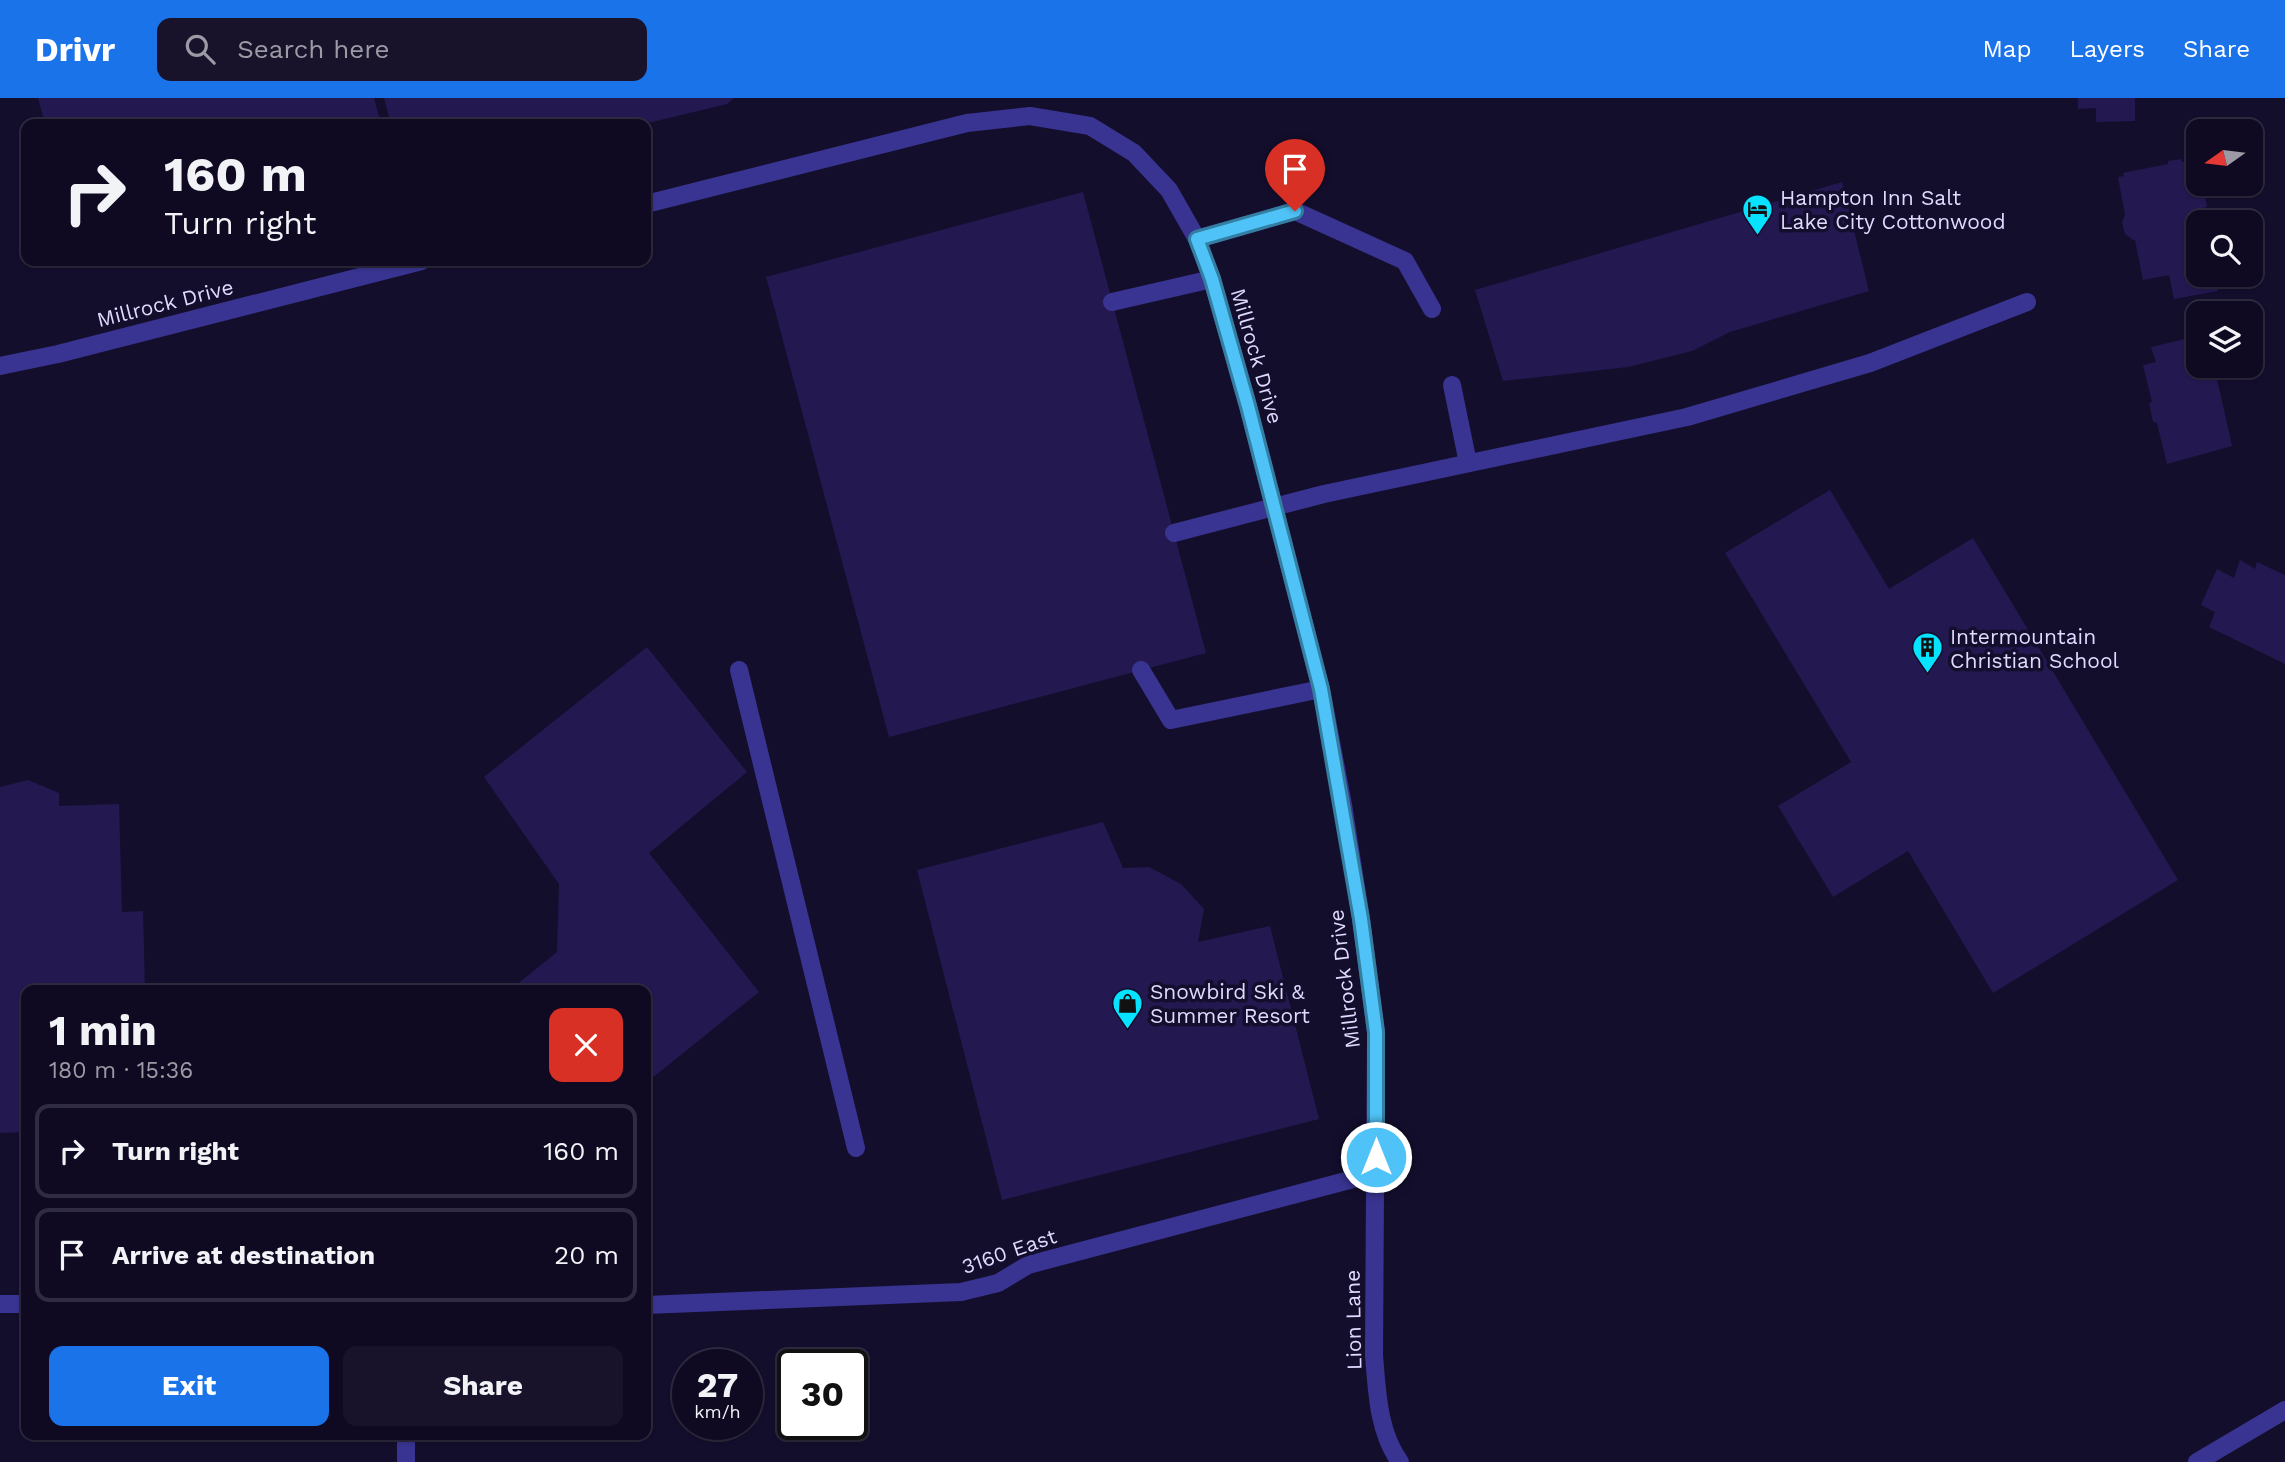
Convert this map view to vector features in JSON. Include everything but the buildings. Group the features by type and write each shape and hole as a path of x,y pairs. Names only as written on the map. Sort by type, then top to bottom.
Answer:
{"street":[{"name":"Millrock Drive","path":"651,203 967,123 1030,116 1090,127 1134,153 1170,190 1197,239 1212,279 1248,406 1321,689 1357,894 1376,1032 1376,1173"},
{"path":"1197,239 1295,211 1405,261 1432,309"},
{"name":"Millrock Drive","path":"0,366 71,351 402,266"},
{"path":"1112,302 1212,279"},
{"path":"1174,533 1274,506 1687,417 1870,363 2027,302"},
{"path":"1452,385 1468,463"},
{"path":"739,670 856,1148"},
{"path":"1140,670 1171,720 1321,689"},
{"name":"3160 East","path":"651,1305 961,1292 999,1283 1028,1265 1376,1173"},
{"name":"Lion Lane","path":"1376,1173 1375,1368 1378,1407 1394,1454 1400,1462"},
{"path":"0,1304 21,1304"},
{"path":"2197,1462 2285,1410"},
{"path":"406,1440 407,1462"}],"place":[{"name":"Hampton Inn Salt Lake City Cottonwood","path":"1757,236"},
{"name":"Intermountain Christian School","path":"1927,675"},
{"name":"Snowbird Ski & Summer Resort","path":"1127,1030"}],"route":[{"path":"1295,211 1197,239 1212,279 1248,406 1321,689 1343,805 1376,1032 1376,1157"}]}
